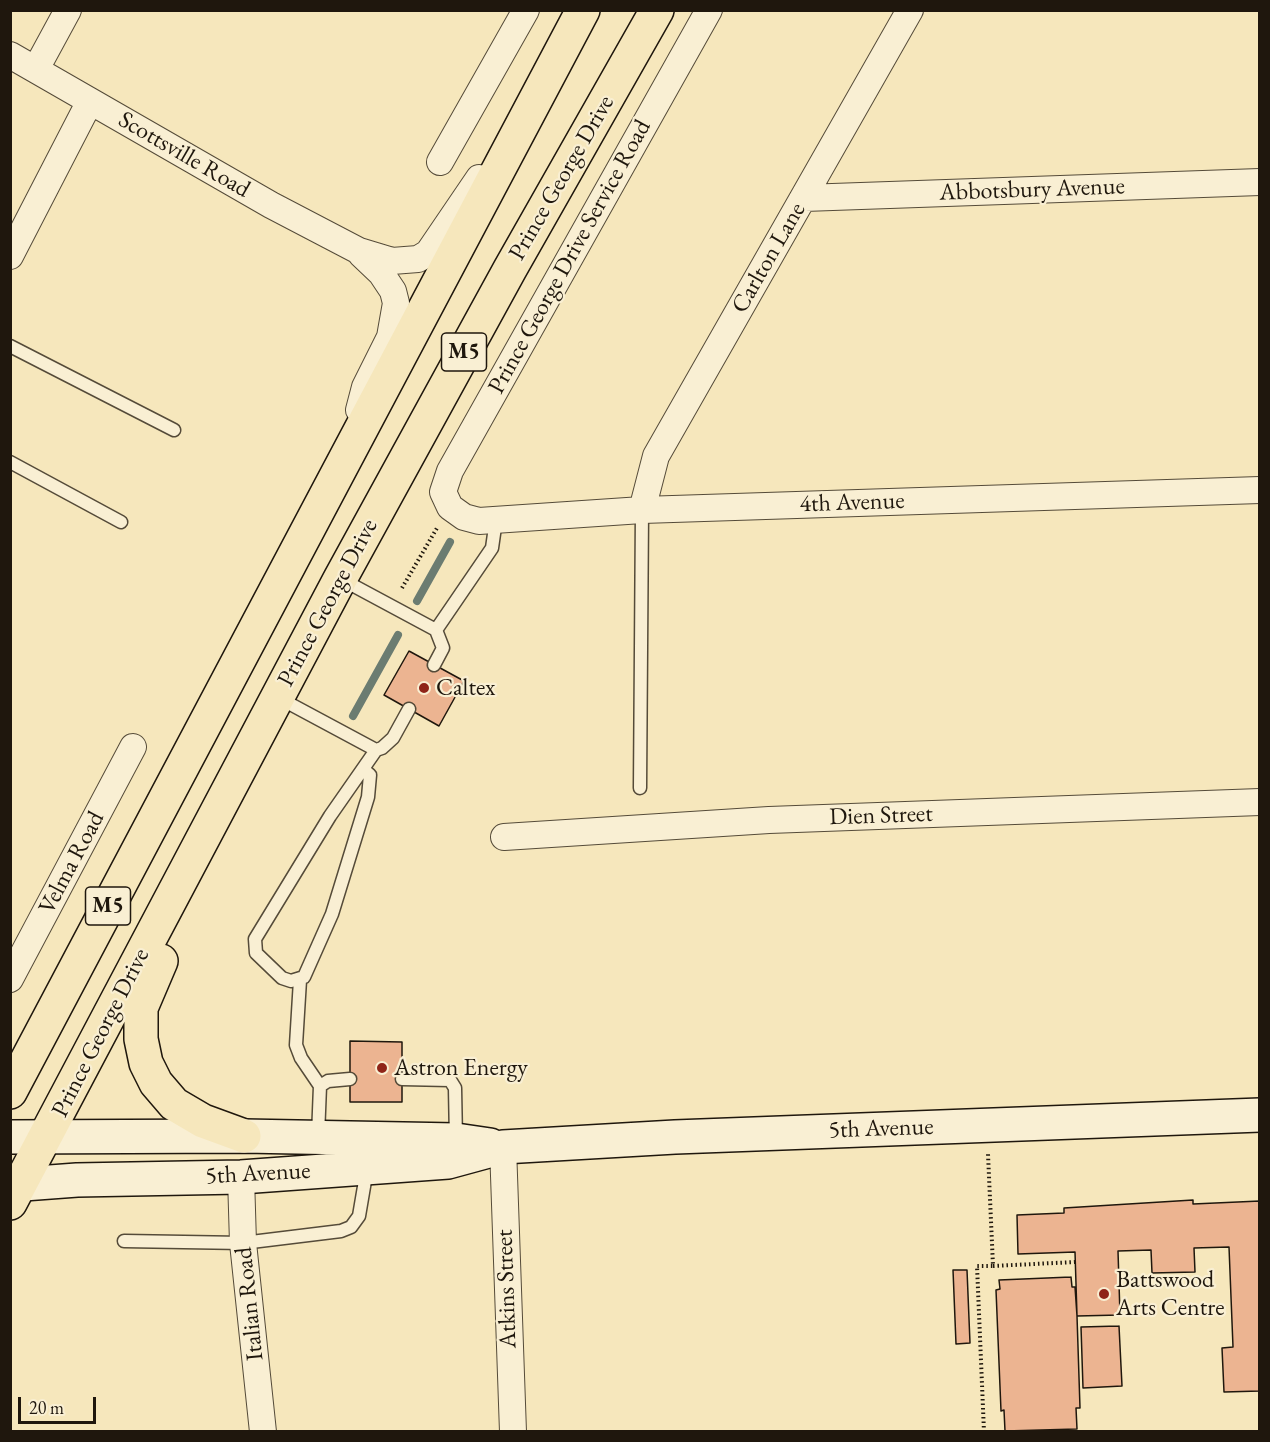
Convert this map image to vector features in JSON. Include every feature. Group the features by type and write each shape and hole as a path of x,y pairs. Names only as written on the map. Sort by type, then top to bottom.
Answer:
{"main road":[{"name":"M5","path":"10,1092 583,10"},
{"name":"Prince George Drive","path":"14,1191 47,1137 196,848 340,579 499,289 657,10"},
{"path":"196,848 184,908 141,1008 141,1039 151,1073 174,1104 203,1121 244,1136"},
{"name":"5th Avenue","path":"10,1137 318,1137 456,1140 503,1147 697,1136 1260,1115"},
{"name":"5th Avenue","path":"14,1191 77,1180 241,1177 448,1162 503,1147"}],"street":[{"path":"36,69 68,10"},
{"path":"440,162 526,10"},
{"name":"Prince George Drive Service Road","path":"444,517 444,492 450,471 709,10"},
{"name":"Carlton Lane","path":"642,510 656,456 910,10"},
{"name":"Scottsville Road","path":"10,55 271,205 359,251 392,261 405,262 418,259 428,253 542,84"},
{"path":"10,256 90,101"},
{"name":"Abbotsbury Avenue","path":"804,198 1260,182"},
{"name":"Scottsville Road","path":"345,460 365,387 390,337 396,315 393,291 381,273 359,251"},
{"name":"4th Avenue","path":"444,517 496,520 642,510 1260,490"},
{"name":"Velma Road","path":"10,979 133,747"},
{"name":"Dien Street","path":"504,837 770,820 1260,802"},
{"name":"Atkins Street","path":"503,1147 513,1431"},
{"name":"Italian Road","path":"241,1177 243,1243 262,1431"}],"lane":[{"path":"10,346 174,430"},
{"path":"10,462 121,522"},
{"path":"640,788 642,510"},
{"path":"436,630 492,548 496,520"},
{"path":"340,579 436,630 443,648 434,665"},
{"path":"278,697 376,750"},
{"path":"300,980 282,978 261,960 256,953 255,939 330,816 376,750 382,748 393,738 409,709"},
{"path":"318,1137 320,1086 301,1058 297,1045 300,980 308,972 332,914 368,797 370,775 363,769"},
{"path":"320,1086 328,1081 350,1079"},
{"path":"402,1079 450,1080 455,1088 456,1140"},
{"path":"124,1241 243,1243 335,1233 351,1227 358,1216 367,1168"}],"path":[{"path":"402,588 444,517"},
{"path":"988,1147 993,1266"},
{"path":"984,1431 977,1266 1075,1262"}],"building":[{"name":"Caltex","path":"409,651 464,681 439,726 384,695"},
{"path":"350,1041 402,1042 402,1102 350,1102"},
{"path":"1193,1200 1193,1204 1260,1201 1260,1391 1224,1392 1222,1348 1233,1347 1229,1247 1194,1248 1195,1272 1152,1273 1151,1250 1118,1251 1120,1315 1077,1316 1075,1252 1018,1254 1017,1215 1064,1213 1064,1208"},
{"path":"953,1270 967,1270 970,1343 956,1344"},
{"path":"1071,1277 1072,1287 1075,1287 1077,1316 1080,1408 1076,1408 1077,1429 1005,1431 1004,1410 1001,1411 996,1290 1000,1289 999,1280"},
{"path":"1119,1326 1122,1386 1083,1388 1081,1327"}],"waterway":[{"path":"417,601 450,542"},
{"path":"353,716 398,635"}],"place":[{"name":"Caltex","path":"424,688"},
{"name":"Astron Energy","path":"382,1068"},
{"name":"Battswood Arts Centre","path":"1104,1294"}]}
